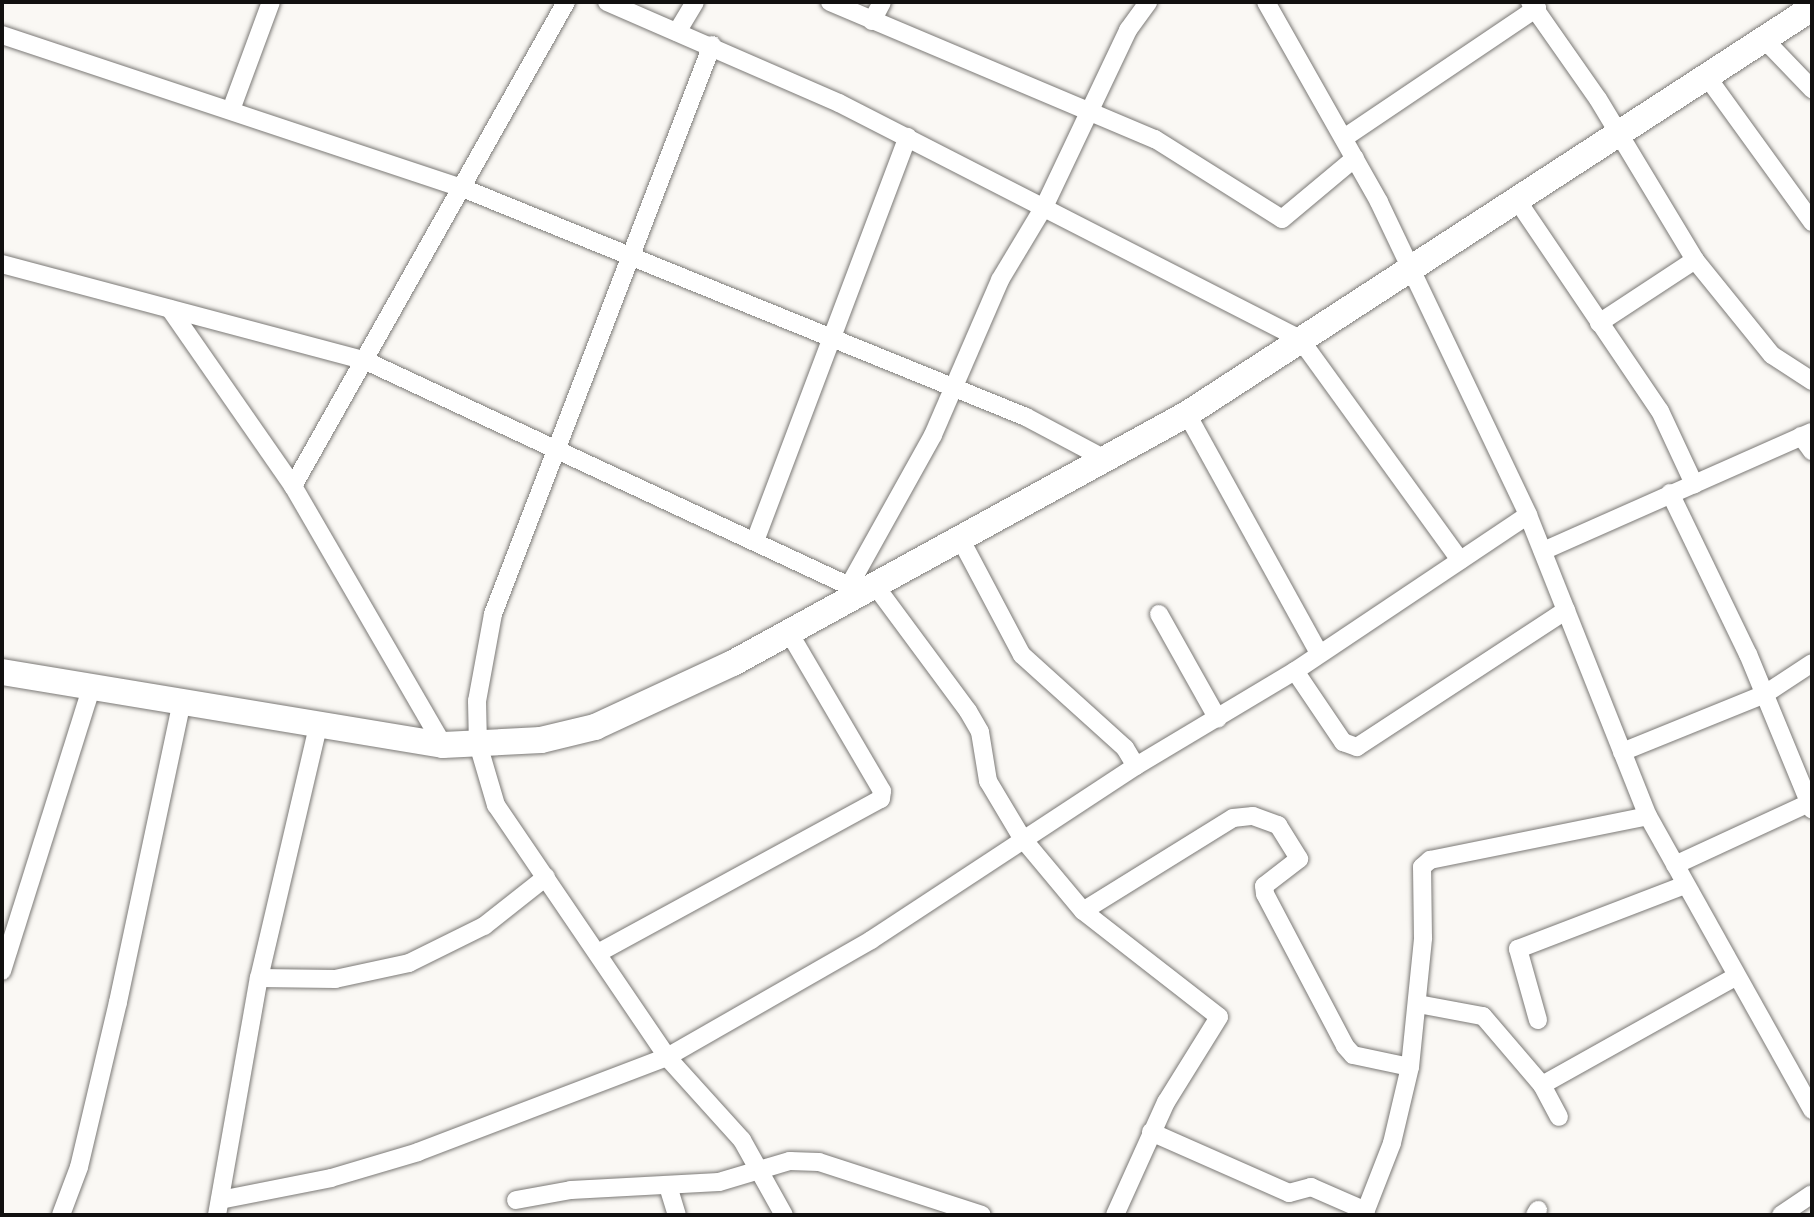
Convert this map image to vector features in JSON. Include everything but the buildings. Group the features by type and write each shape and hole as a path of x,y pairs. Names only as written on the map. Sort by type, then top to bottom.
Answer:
{"street":[{"path":"231,110 271,2"},
{"path":"293,486 366,361 460,187 566,2"},
{"path":"607,2 712,45 908,137 1045,205 1300,340 1460,560"},
{"path":"677,32 695,2"},
{"path":"830,2 993,75 1090,108 1155,139 1282,219 1355,158"},
{"path":"872,20 882,2"},
{"path":"861,587 1000,280 1045,205 1090,108 1148,2"},
{"path":"1266,2 1355,158 1412,270 1528,515 1648,817 1812,1110"},
{"path":"1344,138 1533,5 1695,260 1772,355 1812,381"},
{"path":"2,672 181,705 443,746 541,740 595,727 655,704 788,631 861,587 961,540 1187,414 1519,203 1705,74 1812,8"},
{"path":"2,35 158,91 231,110 460,187 630,254 829,341 1067,435 1107,460"},
{"path":"1763,38 1812,89"},
{"path":"712,45 552,447 483,650 478,744 487,788 667,1057 722,1114 784,1215"},
{"path":"1705,74 1812,222"},
{"path":"755,541 908,137"},
{"path":"1519,203 1660,411 1694,484"},
{"path":"1600,323 1695,260"},
{"path":"2,264 366,361 755,541 861,587 968,711 979,733 988,781 1022,838 1083,911 1219,1017 1151,1132 1115,1215"},
{"path":"170,309 293,486 443,746"},
{"path":"1187,414 1319,653"},
{"path":"1543,551 1806,434 1812,451"},
{"path":"1670,493 1765,694 1811,806 1675,865"},
{"path":"318,726 259,978 218,1208 418,1152 667,1057 860,947 1022,838 1136,766 1296,671 1319,653 1528,515"},
{"path":"961,540 1022,655 1125,748 1136,766"},
{"path":"1296,671 1343,742 1357,747 1566,610"},
{"path":"1158,614 1218,719"},
{"path":"598,953 881,799 882,791 788,631"},
{"path":"1622,752 1765,694 1812,663"},
{"path":"2,971 91,689"},
{"path":"61,1215 79,1167 118,1002 181,705"},
{"path":"1083,911 1233,818 1253,816 1278,825 1299,859 1264,886 1265,894 1345,1046 1353,1055 1410,1067"},
{"path":"1151,1132 1289,1193 1311,1187 1365,1213 1392,1143 1410,1067 1418,1004 1420,876 1430,860 1648,817"},
{"path":"259,978 335,979 409,964 484,926 546,877"},
{"path":"1538,1020 1518,949 1685,885"},
{"path":"1542,1085 1737,976"},
{"path":"1418,1004 1483,1016 1542,1085 1559,1117"},
{"path":"516,1199 571,1190 668,1186 757,1172 790,1161 818,1162 982,1215"},
{"path":"668,1186 677,1215"},
{"path":"1781,1215 1812,1194"}]}
